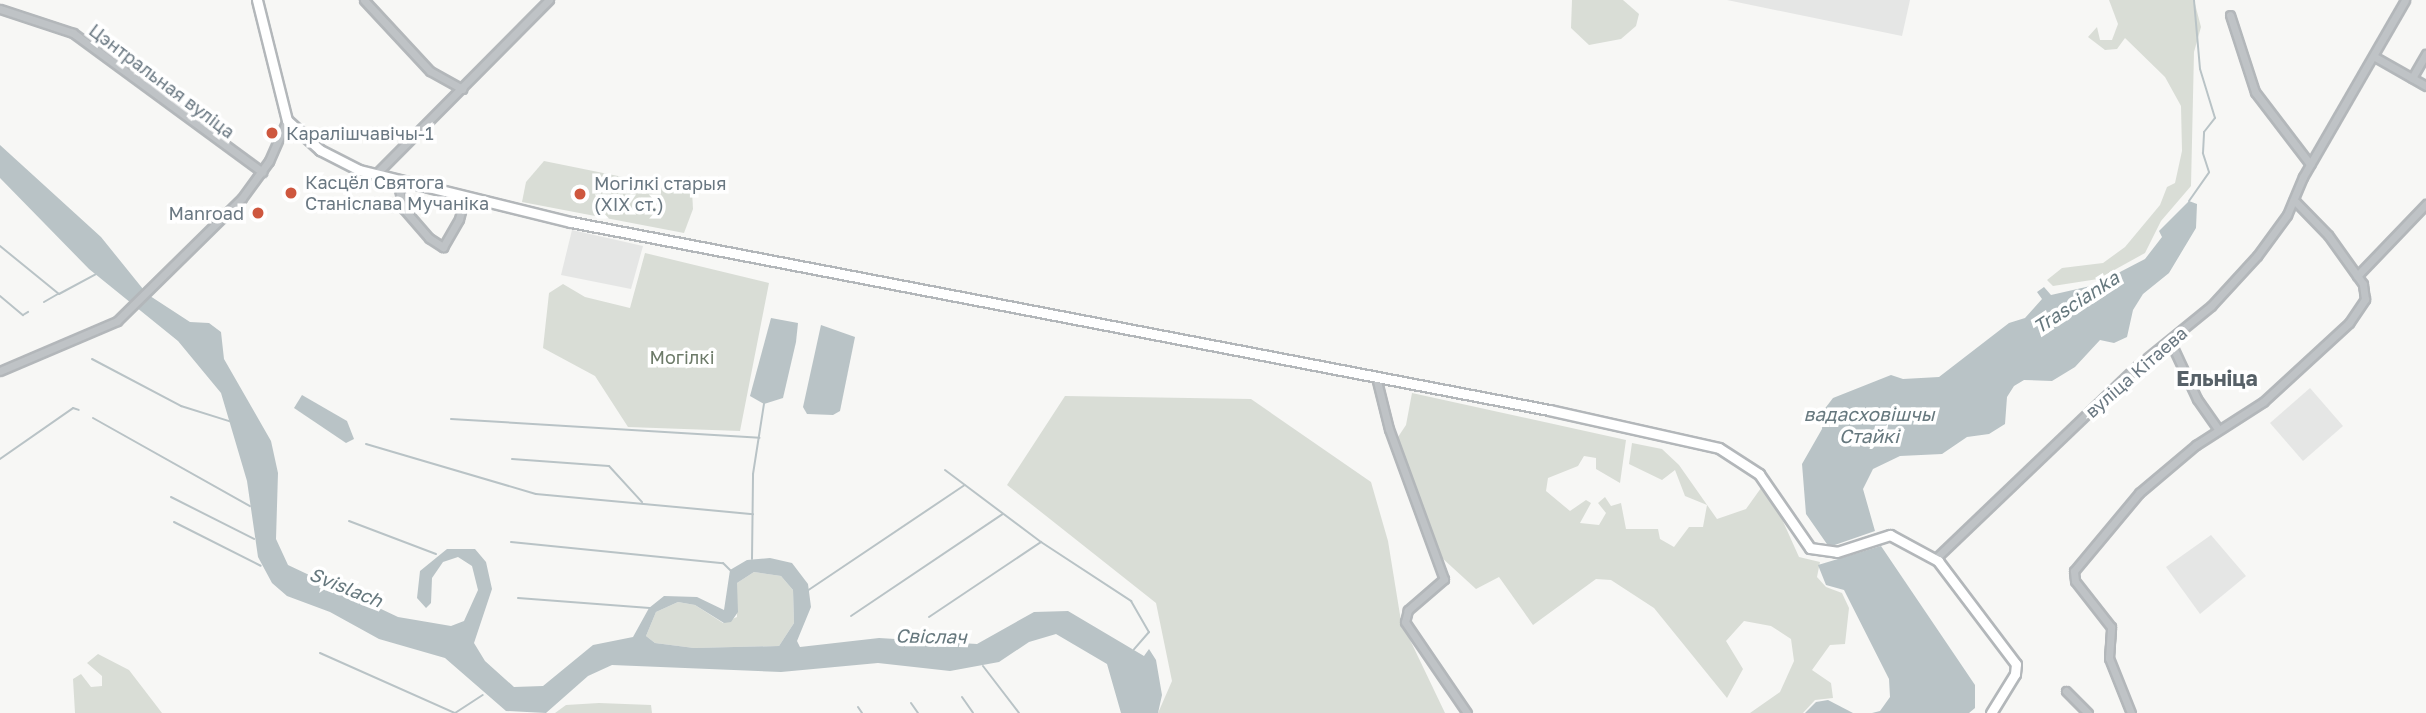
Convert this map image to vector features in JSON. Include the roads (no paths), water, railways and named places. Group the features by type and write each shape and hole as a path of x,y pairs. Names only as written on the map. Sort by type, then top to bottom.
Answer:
{"main road":[{"path":"257,0 287,120 330,156 375,175 518,210 1376,377 1712,446 1759,474 1810,548 1837,552 1882,536 1896,537 1935,559 2015,664 2015,674 1992,713"}],"street":[{"path":"365,0 430,71 462,89"},
{"path":"375,175 549,0"},
{"name":"вуліца Кітаева","path":"1935,559 2136,367 2211,306 2252,262 2294,200 2310,164 2375,57 2405,0"},
{"name":"Цэнтральная вуліца","path":"0,9 73,33 262,172"},
{"path":"2230,15 2255,92 2310,164"},
{"path":"2412,78 2426,54"},
{"path":"2375,57 2426,86"},
{"path":"0,371 96,333 123,316 237,204 262,172 287,120"},
{"path":"397,180 403,208 429,239 443,247 459,219 465,197"},
{"path":"2131,713 2109,658 2111,627 2075,581 2074,571 2138,493 2218,429 2263,402 2354,318 2366,295 2357,276 2312,216 2294,200"},
{"path":"2357,276 2426,204"},
{"path":"2170,341 2197,399 2218,429"},
{"path":"1376,377 1389,429 1444,579 1408,610 1405,622 1467,713"},
{"path":"2066,691 2088,713"}],"water":[{"path":"0,145 101,237 147,294 190,322 209,323 221,332 224,359 271,441 278,473 276,539 288,565 398,617 451,626 464,621 478,590 472,566 458,557 443,562 432,578 431,603 426,608 417,598 420,571 447,549 475,549 486,562 492,589 474,643 485,661 514,687 543,686 593,645 633,637 649,608 664,596 697,597 724,610 730,570 747,560 770,558 792,563 808,584 811,607 797,641 800,647 879,638 977,644 1034,612 1068,611 1144,656 1149,649 1156,660 1162,695 1158,713 1121,713 1107,664 1056,634 1029,642 999,662 950,671 878,663 781,672 612,665 588,676 546,713 506,711 445,658 379,639 330,612 287,596 272,583 258,557 247,481 221,393 178,341 89,269 0,178","holes":["754,572 781,576 793,590 794,623 779,646 694,648 655,643 646,636 656,612 678,602 695,605 724,623 731,622 738,612 737,583"]},
{"name":"вадасховішчы Стайкі","path":"2189,201 2197,204 2196,228 2169,273 2143,294 2133,310 2127,337 2114,343 2100,340 2075,367 2052,381 2024,380 2014,386 2007,397 2005,424 1989,434 1967,437 1942,454 1900,456 1873,469 1863,489 1875,531 1829,547 1806,514 1802,464 1822,429 1823,411 1833,398 1891,375 1903,379 1939,377 2009,323 2025,318 2042,299 2037,292 2044,287 2051,295 2095,285 2145,259 2162,237 2159,231"},
{"path":"771,318 798,323 783,398 764,404 750,396"},
{"path":"821,325 855,337 840,411 833,415 807,414 803,407"},
{"path":"302,395 347,421 354,439 346,443 294,408"},
{"path":"1881,546 1975,685 1975,708 1969,713 1872,713 1880,711 1890,697 1889,679 1844,590 1826,585 1818,565"},
{"path":"1828,700 1853,713 1805,713 1816,702"}],"waterway":[{"name":"Trascianka","path":"2189,201 2209,172 2203,153 2204,132 2215,118 2200,69 2194,0"},
{"path":"0,246 59,294 96,274"},
{"path":"44,302 58,294"},
{"path":"0,296 23,315 28,312"},
{"path":"92,359 181,406 232,422"},
{"path":"752,559 753,474 764,404"},
{"path":"0,459 73,408 79,410"},
{"path":"93,418 250,506"},
{"path":"451,419 759,438"},
{"path":"366,444 536,494 753,514"},
{"path":"512,459 609,466 642,502"},
{"path":"945,470 1041,542 1131,601 1149,632 1134,649"},
{"path":"807,591 965,485"},
{"path":"171,497 254,539"},
{"path":"851,616 1003,514"},
{"path":"349,521 436,554"},
{"path":"174,522 261,566"},
{"path":"511,542 723,563 730,570"},
{"name":"Свіслач","path":"929,617 1041,542"},
{"path":"518,598 650,608"},
{"path":"320,653 455,713 483,695"},
{"path":"983,666 1019,713"},
{"path":"962,697 973,713"},
{"path":"911,703 918,713"},
{"path":"858,707 862,713"}],"place":[{"name":"Каралішчавічы-1","path":"272,133"},
{"name":"Касцёл Святога Станіслава Мучаніка","path":"291,193"},
{"name":"Могілкі старыя (XIX ст.)","path":"580,194"},
{"name":"Manroad","path":"258,213"}],"district":[{"name":"Ельніца","path":"2217,378"}],"park label":[{"name":"Могілкі","path":"682,357"}],"water label":[{"name":"Svislach","path":"346,587"}]}
